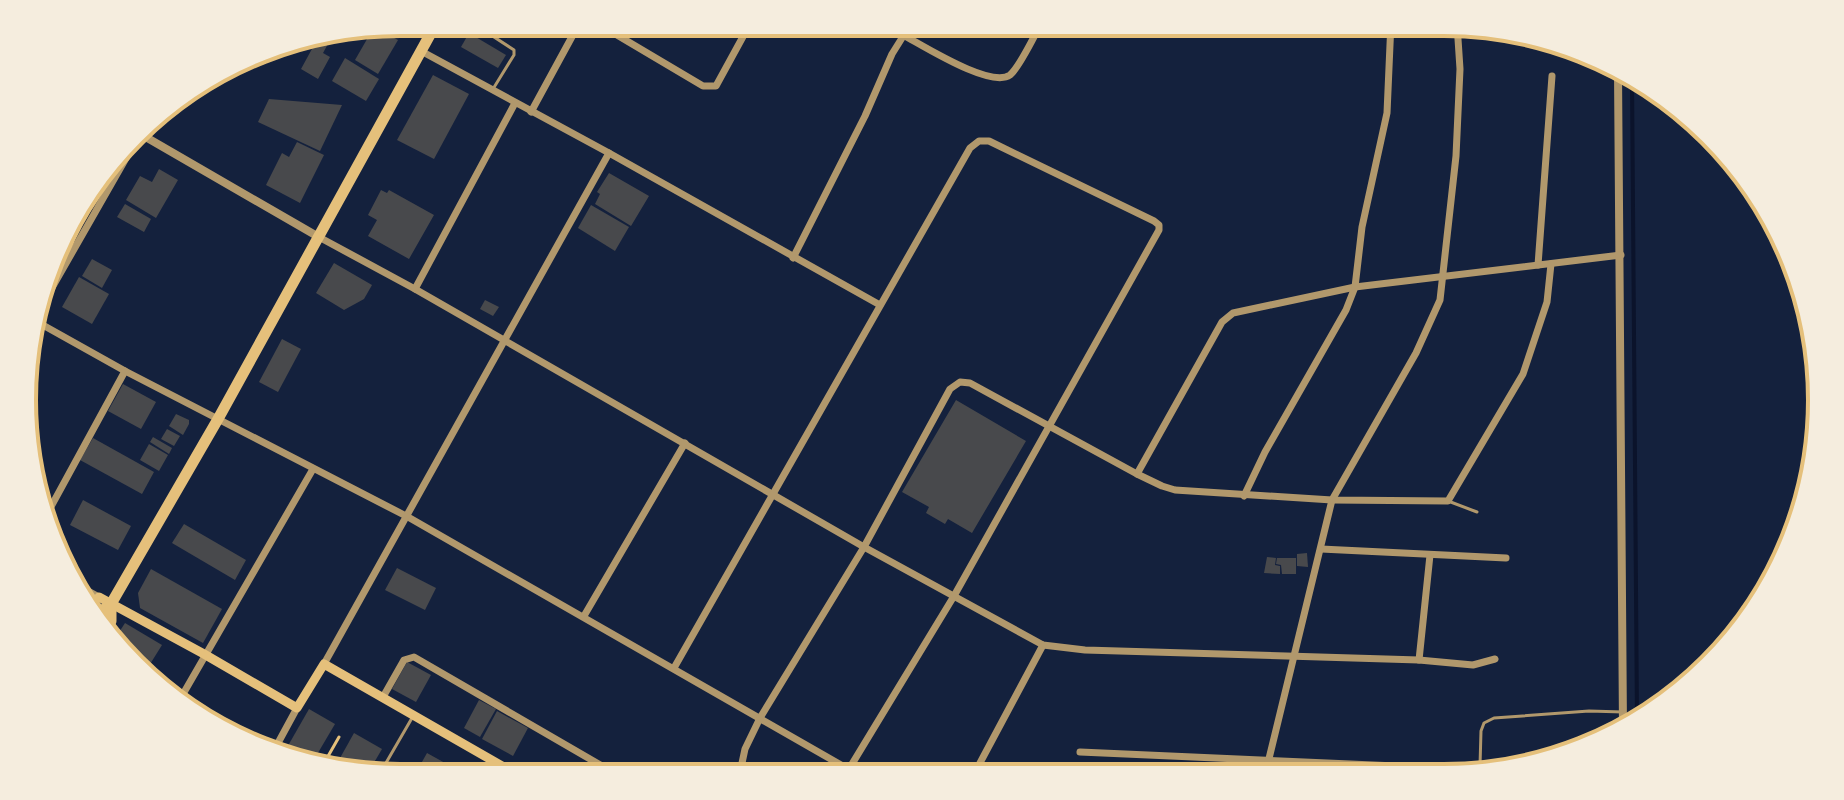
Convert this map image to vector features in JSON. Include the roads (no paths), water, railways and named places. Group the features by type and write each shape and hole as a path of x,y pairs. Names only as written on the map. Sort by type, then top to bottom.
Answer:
{"main road":[{"path":"103,610 111,604 218,419 429,36"},
{"path":"99,597 297,708 324,664 499,764"},
{"path":"111,604 111,622"}],"street":[{"path":"531,112 572,36"},
{"path":"619,36 703,86 710,87 716,86 743,36"},
{"path":"793,258 903,36"},
{"path":"905,36 982,75 1002,78 1011,75 1034,36"},
{"path":"1244,496 1265,452 1346,310 1355,287 1359,241 1387,113 1390,36"},
{"path":"1267,764 1332,500 1416,353 1440,300 1459,106 1457,37"},
{"path":"421,51 880,305"},
{"path":"1538,265 1552,76"},
{"path":"1618,81 1623,717"},
{"path":"415,289 515,103"},
{"path":"148,138 864,547 1043,645 1100,651 1296,655 1473,665 1495,659"},
{"path":"674,668 970,148 979,141 989,141 1154,221 1159,225 1159,230 954,596 852,764"},
{"path":"324,664 609,153"},
{"path":"57,278 117,171"},
{"path":"1137,474 1222,322 1233,313 1355,287 1621,255"},
{"path":"742,764 745,749 760,718 864,547 950,389 960,382 970,383 1137,474 1175,490 1332,500 1448,501 1523,374 1547,302 1551,264"},
{"path":"43,329 408,517 840,764"},
{"path":"52,506 125,371"},
{"path":"584,616 685,443"},
{"path":"183,693 313,469"},
{"path":"1321,549 1506,558"},
{"path":"1419,660 1430,555"},
{"path":"92,593 99,597"},
{"path":"979,764 1043,645"},
{"path":"383,697 404,660 414,657 591,764"},
{"path":"278,743 297,708"},
{"path":"1080,752 1356,764"}],"lane":[{"path":"492,36 514,50 514,55 492,90"},
{"path":"1448,501 1477,512"},
{"path":"1480,762 1481,731 1484,723 1494,718 1589,711 1623,712"},
{"path":"386,763 414,715"}],"waterway":[{"path":"1632,89 1637,708"}]}
